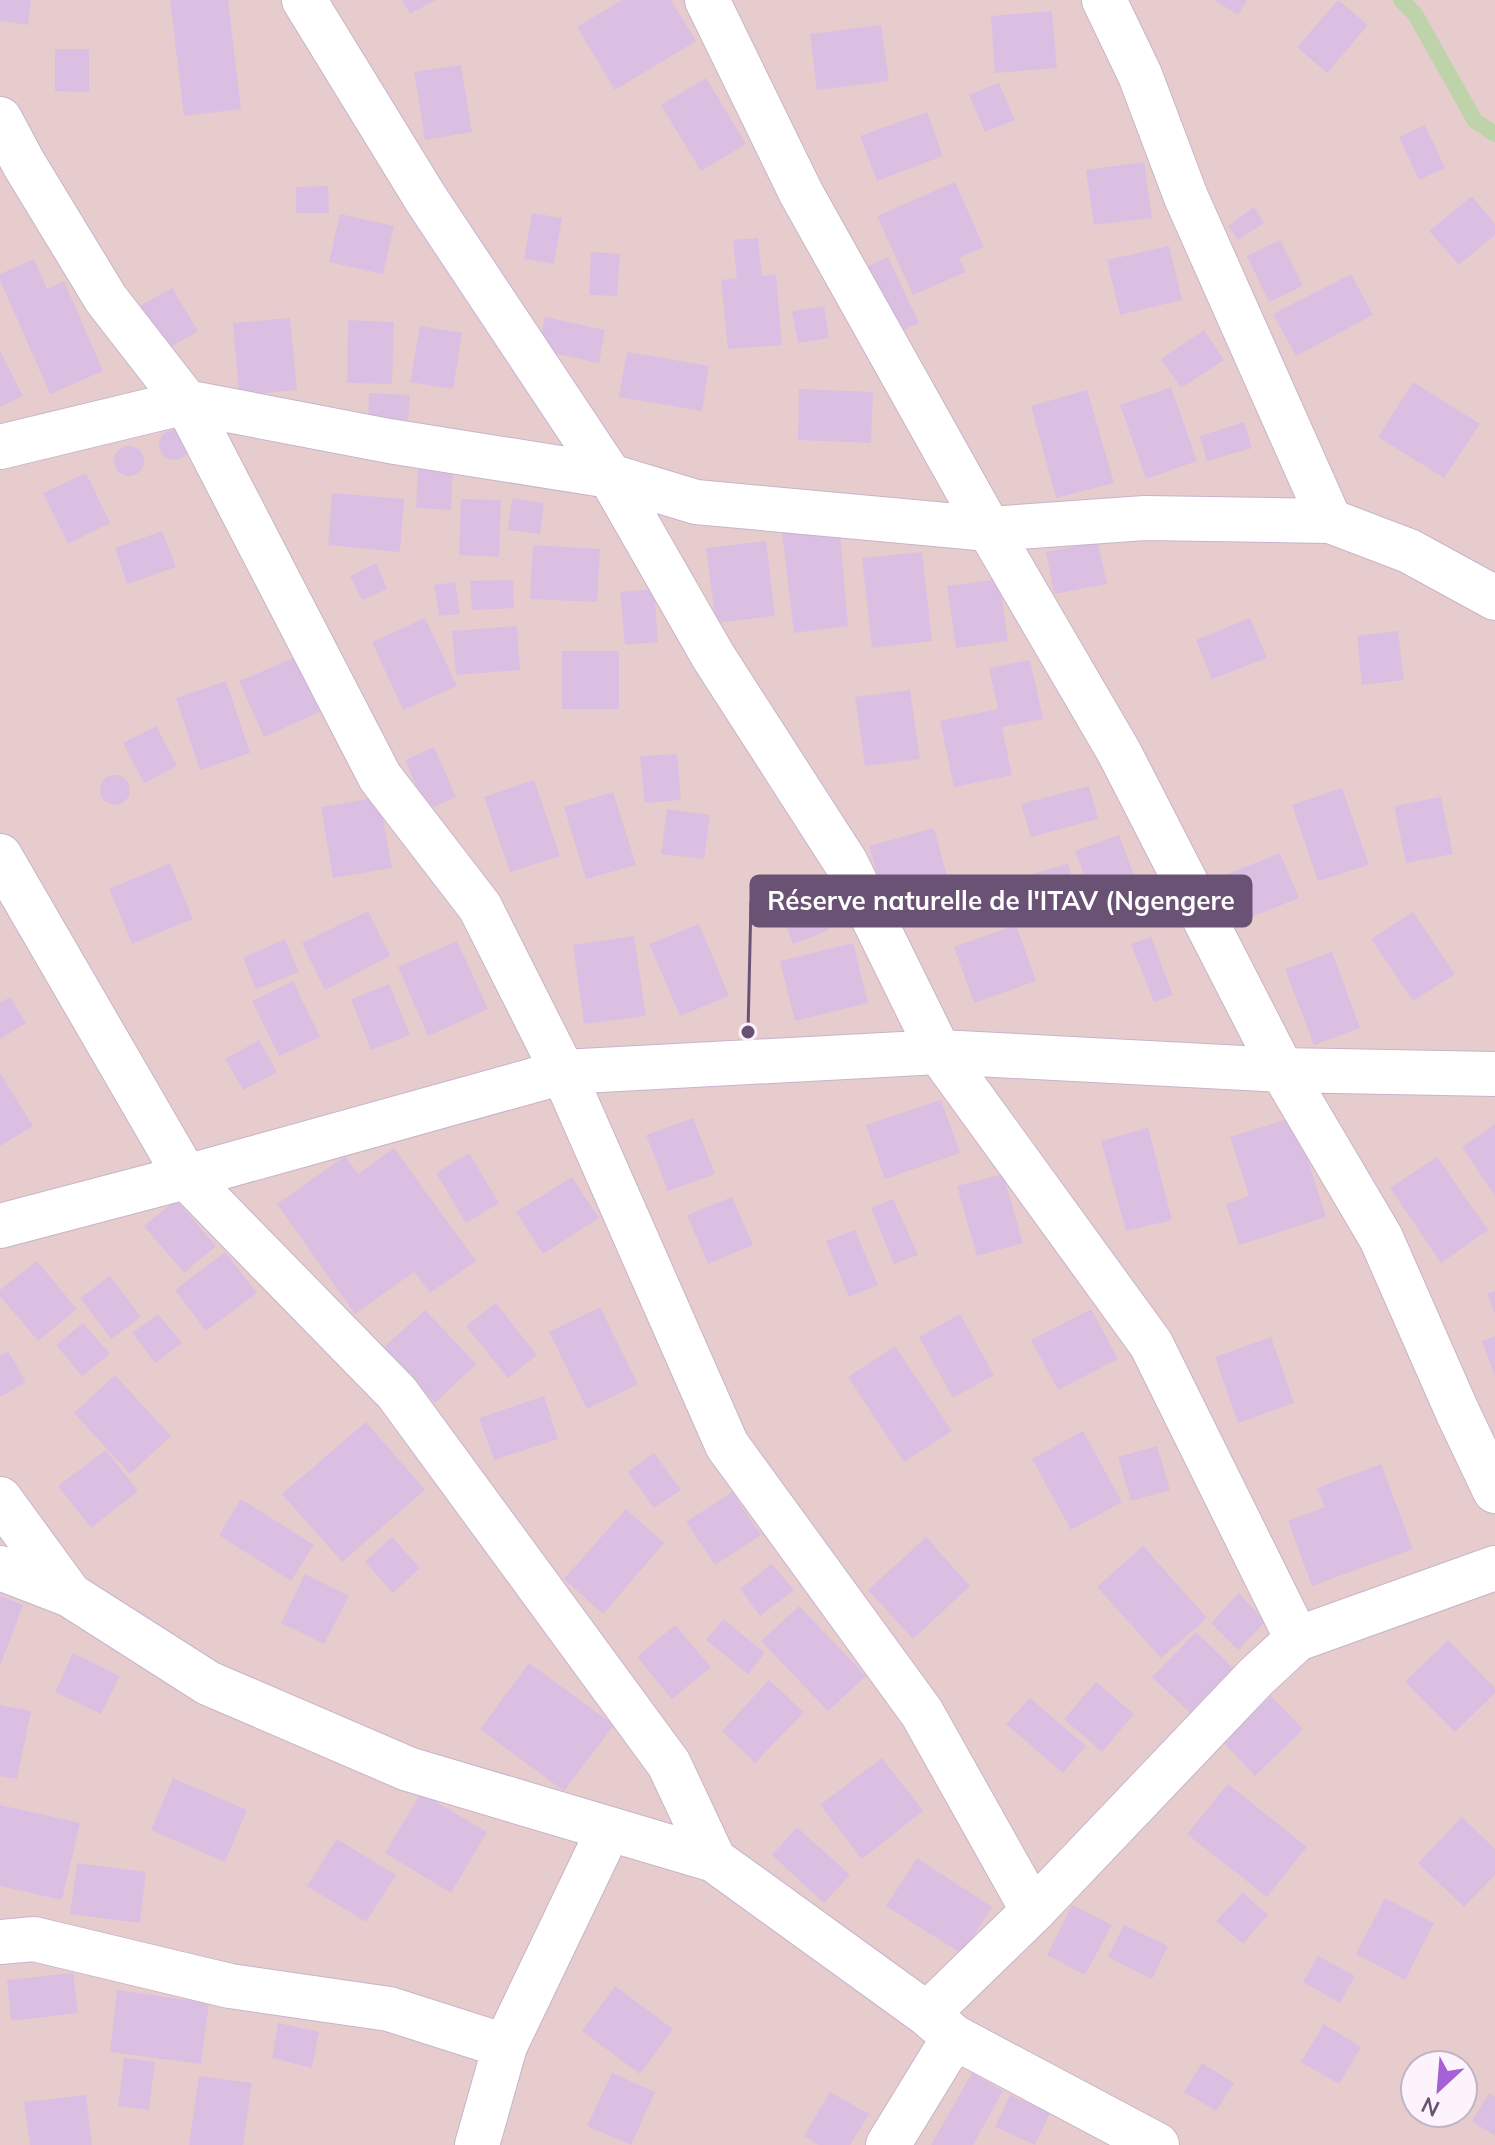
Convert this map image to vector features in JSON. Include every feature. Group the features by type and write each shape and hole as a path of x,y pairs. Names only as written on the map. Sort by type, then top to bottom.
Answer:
{"street":[{"path":"304,0 426,199 610,476 713,656 846,863 939,1052 1151,1344 1297,1639"},
{"path":"707,0 801,193 989,529 1119,752 1282,1070 1381,1238 1495,1491"},
{"path":"1104,0 1140,75 1186,197 1330,521"},
{"path":"0,119 106,299 186,402 380,777 480,907 563,1072 727,1445 922,1713 1033,1911"},
{"path":"0,447 186,402 389,441 610,476 696,502 989,529 1145,518 1330,521 1409,551 1495,598"},
{"path":"0,856 186,1177 397,1393 669,1764 714,1860"},
{"path":"0,1226 563,1072 939,1052 1282,1070 1495,1074"},
{"path":"0,1499 70,1595"},
{"path":"0,1568 70,1595 208,1683 408,1769 714,1860 940,2026 1157,2145"},
{"path":"888,2145 940,2026 1033,1911 1256,1677 1297,1639 1495,1568"},
{"path":"477,2145 505,2046 609,1829"},
{"path":"0,1942 34,1939 230,1986 389,2009 505,2046"}],"shaded area":[{"path":"0,0 1495,0 1495,2145 0,2145"}],"building":[{"path":"0,0 31,0 28,25 0,21"},
{"path":"170,0 228,0 241,109 184,116"},
{"path":"402,0 436,0 410,14"},
{"path":"622,0 671,0 696,41 615,90 577,27"},
{"path":"1214,0 1247,0 1238,15"},
{"path":"1338,0 1368,25 1327,73 1297,47"},
{"path":"1052,11 1057,68 995,73 991,16"},
{"path":"881,25 889,81 817,90 810,34"},
{"path":"55,49 89,49 89,92 55,91"},
{"path":"461,65 472,132 425,140 414,72"},
{"path":"706,78 746,144 701,171 661,105"},
{"path":"999,83 1015,120 985,132 969,95"},
{"path":"927,112 943,156 877,181 860,136"},
{"path":"1425,125 1445,168 1419,180 1399,137"},
{"path":"1144,162 1152,218 1094,225 1086,170"},
{"path":"955,182 984,247 959,258 966,272 913,295 877,216"},
{"path":"328,186 329,213 296,213 296,187"},
{"path":"1472,196 1495,224 1495,235 1459,265 1429,231"},
{"path":"1254,207 1264,223 1238,240 1228,226"},
{"path":"532,213 562,218 554,264 524,259"},
{"path":"340,214 394,226 383,274 329,262"},
{"path":"758,238 762,276 776,274 782,345 728,349 721,280 737,278 733,240"},
{"path":"1280,240 1303,286 1269,302 1247,256"},
{"path":"1169,246 1182,300 1120,315 1107,260"},
{"path":"591,252 620,254 617,296 589,295"},
{"path":"888,257 919,323 896,333 866,267"},
{"path":"34,259 47,289 64,281 103,371 50,394 0,280 0,274"},
{"path":"1351,274 1373,315 1296,356 1273,314"},
{"path":"172,288 198,331 164,351 138,307"},
{"path":"824,306 829,338 798,343 792,311"},
{"path":"545,317 605,330 599,363 538,350"},
{"path":"290,318 297,390 239,395 233,323"},
{"path":"348,320 394,322 392,384 347,383"},
{"path":"420,326 462,333 453,389 410,382"},
{"path":"1204,330 1224,360 1181,388 1161,359"},
{"path":"0,351 23,396 0,407"},
{"path":"627,352 709,366 702,411 619,397"},
{"path":"1413,382 1480,424 1444,478 1378,437"},
{"path":"1171,387 1197,461 1146,479 1120,405"},
{"path":"799,389 873,392 871,443 798,440"},
{"path":"1087,390 1114,483 1056,498 1031,406"},
{"path":"369,393 410,395 408,422 368,420"},
{"path":"1244,422 1252,448 1207,461 1200,436"},
{"path":"174,430 180,431 188,439 188,451 180,459 174,460 168,459 160,451 159,445 160,439 168,431"},
{"path":"129,446 140,450 144,461 140,472 129,476 118,472 114,461 118,450"},
{"path":"418,465 453,468 451,510 416,508"},
{"path":"86,473 110,523 68,544 43,493"},
{"path":"332,493 404,499 400,552 328,545"},
{"path":"512,498 544,503 540,534 508,530"},
{"path":"461,499 501,500 499,557 459,555"},
{"path":"162,531 176,567 127,584 115,548"},
{"path":"782,532 840,534 848,626 794,633"},
{"path":"766,541 775,616 716,623 706,548"},
{"path":"1098,542 1107,584 1054,594 1046,552"},
{"path":"533,545 600,549 597,602 530,599"},
{"path":"922,552 932,641 872,648 862,558"},
{"path":"376,563 387,589 362,600 350,576"},
{"path":"999,579 1008,641 956,648 947,586"},
{"path":"513,580 514,608 472,610 470,581"},
{"path":"455,582 460,614 439,616 434,585"},
{"path":"654,589 658,642 625,645 620,592"},
{"path":"425,618 457,686 403,710 372,642"},
{"path":"1250,618 1267,658 1212,679 1196,640"},
{"path":"517,626 520,670 456,675 452,631"},
{"path":"1398,631 1404,680 1362,685 1357,636"},
{"path":"562,651 619,651 619,709 562,709"},
{"path":"296,657 320,712 264,737 239,681"},
{"path":"1030,660 1043,719 1002,727 1012,775 954,787 940,721 998,709 989,668"},
{"path":"226,681 250,753 200,770 176,698"},
{"path":"910,690 920,759 865,766 855,697"},
{"path":"156,726 177,766 144,783 123,743"},
{"path":"434,747 456,797 427,810 405,760"},
{"path":"677,754 681,800 645,803 640,756"},
{"path":"115,775 126,779 130,790 126,801 115,805 104,801 100,790 104,779"},
{"path":"534,780 560,856 510,872 484,797"},
{"path":"1089,786 1098,819 1031,837 1021,804"},
{"path":"1342,788 1369,865 1318,881 1292,805"},
{"path":"613,792 636,865 586,879 564,807"},
{"path":"379,797 392,868 333,878 321,807"},
{"path":"1441,797 1453,854 1406,863 1394,806"},
{"path":"667,809 710,815 704,859 661,854"},
{"path":"934,828 948,880 884,897 869,846"},
{"path":"1119,835 1147,911 1103,926 1075,851"},
{"path":"1280,853 1299,898 1241,921 1222,876"},
{"path":"170,863 193,919 132,944 109,889"},
{"path":"1068,864 1080,904 1043,914 1031,874"},
{"path":"817,901 829,930 793,944 782,914"},
{"path":"368,911 390,956 325,990 302,943"},
{"path":"1413,912 1455,974 1413,1001 1371,939"},
{"path":"699,924 729,996 680,1016 649,944"},
{"path":"1016,925 1036,981 974,1003 954,947"},
{"path":"634,936 646,1016 584,1024 573,945"},
{"path":"1151,937 1173,995 1154,1002 1131,944"},
{"path":"285,939 299,972 256,989 243,958"},
{"path":"457,941 488,1009 428,1036 398,967"},
{"path":"853,943 868,1003 795,1021 780,961"},
{"path":"1332,952 1360,1028 1314,1045 1285,969"},
{"path":"293,981 320,1037 279,1056 252,1001"},
{"path":"389,984 410,1035 371,1050 351,999"},
{"path":"10,997 26,1023 0,1039 0,1003"},
{"path":"259,1040 277,1072 243,1090 225,1059"},
{"path":"0,1073 33,1126 0,1146"},
{"path":"941,1100 960,1153 885,1179 866,1125"},
{"path":"1294,1117 1326,1217 1239,1245 1226,1204 1249,1196 1230,1137"},
{"path":"693,1118 715,1174 668,1191 646,1135"},
{"path":"1495,1124 1495,1196 1462,1147"},
{"path":"1148,1128 1172,1220 1126,1231 1101,1141"},
{"path":"394,1148 476,1261 430,1293 414,1272 355,1314 277,1204 345,1156 358,1174"},
{"path":"469,1153 499,1203 466,1223 436,1173"},
{"path":"1437,1157 1488,1230 1441,1263 1390,1188"},
{"path":"1003,1174 1023,1243 977,1256 957,1186"},
{"path":"572,1177 599,1218 543,1254 516,1212"},
{"path":"732,1197 753,1245 708,1264 687,1215"},
{"path":"893,1199 918,1255 894,1264 871,1208"},
{"path":"176,1200 216,1246 184,1273 144,1226"},
{"path":"855,1230 878,1285 849,1297 826,1241"},
{"path":"225,1252 257,1293 206,1331 175,1290"},
{"path":"37,1261 77,1309 38,1341 0,1296 0,1290"},
{"path":"110,1276 141,1317 111,1339 80,1298"},
{"path":"1495,1291 1495,1314 1487,1294"},
{"path":"496,1303 537,1355 508,1378 466,1326"},
{"path":"600,1307 638,1384 587,1409 549,1332"},
{"path":"1091,1309 1118,1359 1058,1390 1031,1340"},
{"path":"425,1310 476,1364 435,1403 383,1348"},
{"path":"158,1314 182,1343 155,1363 132,1333"},
{"path":"960,1314 994,1375 953,1398 919,1337"},
{"path":"83,1323 110,1354 82,1376 56,1345"},
{"path":"1495,1336 1495,1376 1482,1341"},
{"path":"1271,1337 1294,1403 1238,1423 1215,1357"},
{"path":"895,1346 952,1431 904,1462 848,1377"},
{"path":"8,1351 26,1382 0,1397 0,1356"},
{"path":"115,1375 171,1436 130,1474 74,1413"},
{"path":"544,1396 558,1439 494,1460 479,1418"},
{"path":"366,1422 425,1490 342,1562 282,1494"},
{"path":"1083,1431 1122,1502 1071,1530 1032,1459"},
{"path":"1157,1446 1170,1490 1131,1501 1118,1457"},
{"path":"106,1450 138,1491 91,1528 58,1486"},
{"path":"654,1453 681,1490 654,1508 628,1472"},
{"path":"1381,1464 1413,1549 1312,1586 1288,1521 1325,1507 1317,1488"},
{"path":"732,1492 761,1535 715,1565 686,1522"},
{"path":"241,1499 314,1545 291,1581 219,1535"},
{"path":"626,1509 664,1543 603,1614 564,1579"},
{"path":"392,1537 420,1568 393,1593 365,1562"},
{"path":"926,1537 970,1586 913,1639 868,1590"},
{"path":"1143,1546 1207,1618 1161,1658 1097,1587"},
{"path":"772,1564 794,1590 760,1616 740,1589"},
{"path":"305,1574 349,1596 324,1644 281,1623"},
{"path":"1239,1593 1265,1622 1238,1650 1211,1623"},
{"path":"0,1596 23,1605 0,1666"},
{"path":"799,1606 866,1676 828,1711 761,1641"},
{"path":"723,1619 765,1653 748,1674 706,1640"},
{"path":"675,1625 711,1667 672,1699 637,1657"},
{"path":"1196,1632 1233,1668 1190,1713 1152,1677"},
{"path":"1448,1640 1495,1688 1495,1693 1455,1732 1405,1682"},
{"path":"73,1653 120,1676 101,1714 55,1692"},
{"path":"529,1663 614,1725 564,1791 480,1729"},
{"path":"769,1680 804,1712 755,1763 722,1731"},
{"path":"1096,1682 1134,1714 1102,1752 1064,1719"},
{"path":"1271,1696 1303,1729 1255,1776 1223,1742"},
{"path":"1030,1698 1086,1746 1063,1773 1006,1724"},
{"path":"0,1705 31,1711 17,1779 0,1776"},
{"path":"882,1758 923,1811 862,1859 820,1805"},
{"path":"173,1778 247,1810 225,1862 151,1830"},
{"path":"1228,1784 1307,1847 1267,1897 1187,1834"},
{"path":"421,1793 487,1832 451,1893 385,1853"},
{"path":"0,1805 80,1823 62,1900 0,1886"},
{"path":"1462,1817 1495,1849 1495,1875 1464,1907 1418,1863"},
{"path":"797,1827 850,1875 824,1903 772,1855"},
{"path":"337,1839 396,1875 366,1922 307,1886"},
{"path":"917,1858 992,1907 962,1954 886,1906"},
{"path":"77,1863 146,1872 140,1923 70,1914"},
{"path":"1243,1893 1268,1915 1243,1944 1216,1921"},
{"path":"1385,1898 1434,1923 1405,1980 1356,1954"},
{"path":"1072,1905 1112,1925 1085,1975 1047,1955"},
{"path":"1124,1925 1168,1946 1152,1979 1108,1957"},
{"path":"1318,1956 1355,1976 1340,2003 1303,1982"},
{"path":"73,1973 78,2013 11,2021 7,1980"},
{"path":"615,1986 673,2029 640,2074 582,2031"},
{"path":"117,1990 209,2003 201,2064 110,2052"},
{"path":"278,2023 319,2032 312,2068 272,2058"},
{"path":"1324,2024 1361,2047 1339,2084 1301,2062"},
{"path":"124,2058 155,2062 149,2110 118,2106"},
{"path":"1202,2063 1234,2083 1216,2111 1184,2092"},
{"path":"612,2073 655,2092 631,2145 587,2126"},
{"path":"972,2073 1003,2091 973,2145 931,2145"},
{"path":"199,2076 252,2083 243,2145 189,2145"},
{"path":"830,2092 869,2114 850,2145 819,2145 804,2136"},
{"path":"1489,2093 1495,2097 1495,2136 1479,2126 1479,2109"},
{"path":"86,2095 92,2145 30,2145 24,2102"},
{"path":"1010,2095 1050,2113 1035,2145 995,2127"}],"waterway":[{"path":"1401,0 1415,14 1475,121 1495,134"}],"place":[{"name":"Réserve naturelle de l'ITAV (Ngengere","path":"748,1032"}]}
